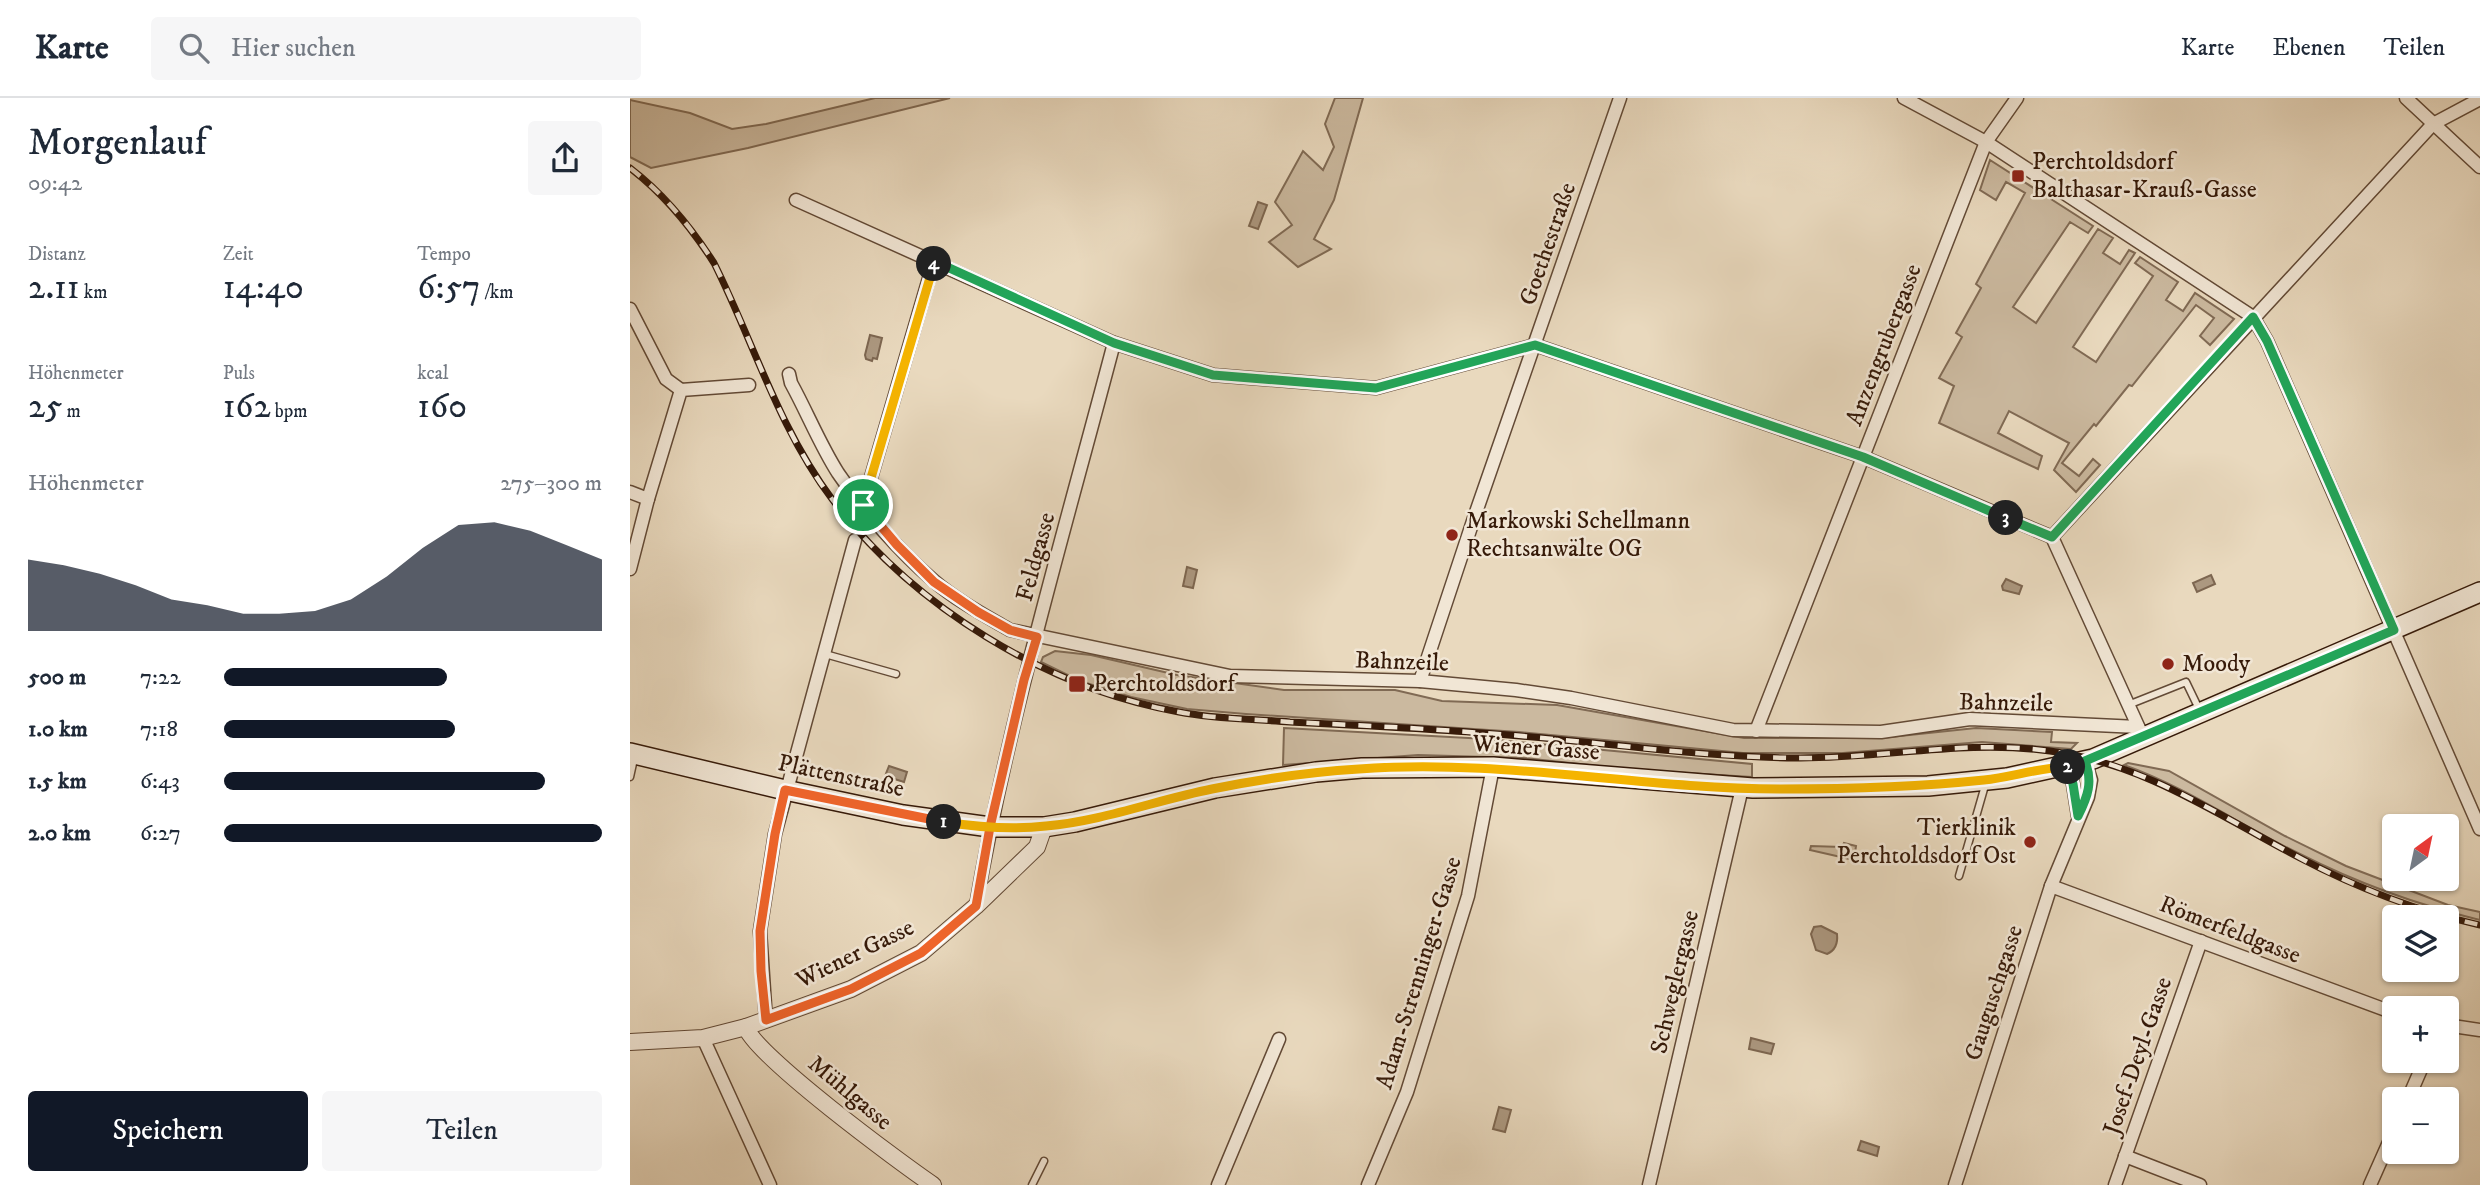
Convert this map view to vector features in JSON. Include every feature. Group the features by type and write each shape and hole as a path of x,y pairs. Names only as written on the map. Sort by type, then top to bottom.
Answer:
{"main road":[{"name":"Wiener Gasse","path":"1044,827 1215,788 1316,772 1414,767 1493,767 1742,788 1928,786 1986,780 2076,764 2140,732 2200,713 2480,592"},
{"name":"Plättenstraße","path":"633,754 903,815 990,827 1044,827"}],"street":[{"name":"Goethestraße","path":"1420,681 1620,98"},
{"path":"1904,98 1986,142 2253,317 2267,341 2480,829"},
{"name":"Anzengrubergasse","path":"1756,730 1986,142 2017,98"},
{"path":"2406,98 2480,167"},
{"path":"2052,537 2433,124 2480,99"},
{"path":"796,200 1114,343 1213,375 1376,388 1535,345 1863,457 2052,537 2140,732"},
{"path":"863,505 934,261"},
{"path":"630,309 666,379 681,390 749,385"},
{"name":"Feldgasse","path":"976,906 990,827 1024,680 1114,343"},
{"name":"Bahnzeile","path":"789,374 791,383 838,472 897,545 934,582 1010,630 1230,676 1420,681 1571,698 1733,730 1881,732 1970,719 2140,732"},
{"path":"630,569 681,390"},
{"path":"630,492 648,499"},
{"path":"766,1020 760,931 775,834 855,540"},
{"path":"2076,764 2073,784 2078,816"},
{"name":"Gauguschgasse","path":"1955,1185 2051,886 2088,797 2091,780 2076,764"},
{"name":"Adam-Strenninger-Gasse","path":"1368,1185 1407,1092 1468,896 1493,767"},
{"name":"Schweglergasse","path":"1649,1185 1742,788"},
{"name":"Wiener Gasse","path":"630,1042 703,1038 746,1027 851,989 921,953 976,906 1037,847 1044,827"},
{"name":"Römerfeldgasse","path":"2051,886 2382,1009"},
{"name":"Josef-Deyl-Gasse","path":"2115,1185 2201,941"},
{"name":"Mühlgasse","path":"746,1027 751,1039 810,1091 892,1157 933,1185"},
{"path":"2459,1027 2480,1030"},
{"path":"703,1038 770,1185"},
{"path":"1217,1185 1279,1039"},
{"path":"2125,1156 2200,1185"},
{"path":"2370,1185 2382,1158"}],"lane":[{"path":"825,654 895,674"},
{"path":"2128,705 2186,682 2200,713"},
{"path":"630,777 633,754"},
{"path":"1959,876 1986,780"},
{"path":"1032,1185 1044,1161"}],"shaded area":[{"path":"875,98 950,98 748,148 651,168 630,157 630,100 690,113 732,129 766,124"},
{"path":"1335,98 1363,98 1334,200 1314,239 1331,249 1298,267 1269,242 1292,225 1275,202 1303,151 1323,170 1334,147 1325,124"},
{"path":"1990,160 2093,226 2088,233 2070,222 2013,307 2036,323 2098,229 2113,238 2103,253 2120,264 2129,250 2135,253 2073,347 2096,362 2153,276 2135,263 2140,257 2178,282 2166,300 2183,311 2195,293 2234,319 2210,345 2200,336 2214,318 2196,305 2132,386 2129,385 2062,463 2079,476 2093,459 2100,465 2076,492 2054,470 2069,443 2009,411 1998,433 2042,456 2038,469 1939,423 1954,386 1939,378 1962,337 1956,333 1981,288 1976,284 2025,193 2006,182 1996,200 1980,190"},
{"path":"1258,202 1267,205 1258,229 1249,226"},
{"path":"870,335 882,338 877,359 873,358 872,361 866,359 865,355"},
{"path":"1187,567 1197,570 1193,588 1183,586"},
{"path":"2211,575 2215,584 2197,592 2193,583"},
{"path":"2006,579 2022,586 2019,594 2003,590"},
{"path":"1055,651 1091,655 1177,675 1284,690 1395,690 1442,701 1557,705 1744,738 1881,738 1976,728 2052,732 2051,742 2077,743 2071,749 1982,742 1843,753 1743,753 1519,732 1187,709 1131,697 1080,681 1041,662 1043,657"},
{"path":"1284,728 1487,739 1752,764 1752,777 1637,770 1523,758 1418,755 1283,765"},
{"path":"2128,763 2169,771 2285,836 2346,866 2382,880 2382,890 2322,865 2191,795 2124,765"},
{"path":"889,766 907,772 904,782 885,776"},
{"path":"1844,843 1856,846 1854,860 1810,850 1811,846 1842,847"},
{"path":"2386,891 2411,891 2448,905 2427,905"},
{"path":"2459,907 2480,912 2480,920 2459,914"},
{"path":"1821,926 1837,934 1836,946 1827,954 1816,950 1811,934 1814,927"},
{"path":"1751,1038 1774,1044 1771,1054 1749,1049"},
{"path":"1499,1107 1511,1110 1505,1132 1493,1129"},
{"path":"1861,1141 1879,1147 1877,1156 1858,1150"}],"railway":[{"path":"630,168 676,212 714,263 797,444 832,499 865,538 902,574 942,607 986,637 1033,663 1081,684 1130,701 1206,716 1483,733 1718,755 1796,758 1986,747 2050,751 2084,757 2148,779 2343,879 2410,906 2480,925"}],"place":[{"name":"Perchtoldsdorf Balthasar-Krauß-Gasse","path":"2018,176"},
{"name":"Markowski Schellmann Rechtsanwälte OG","path":"1452,535"},
{"name":"Moody","path":"2168,664"},
{"name":"Perchtoldsdorf","path":"1077,684"},
{"name":"Tierklinik Perchtoldsdorf Ost","path":"2030,842"}],"route":[{"path":"863,505 897,545 934,582 1010,630 1037,637 1024,680 990,827 976,906 921,953 851,989 766,1020 760,931 775,834 785,790 975,827 990,827 1044,827 1215,788 1316,772 1362,768 1493,767 1684,785 1780,789 1928,786 2007,778 2068,766 2078,816 2088,797 2091,780 2085,761 2394,630 2267,341 2253,317 2052,537 1863,457 1535,345 1376,388 1213,375 1114,343 934,261 863,505"}]}
